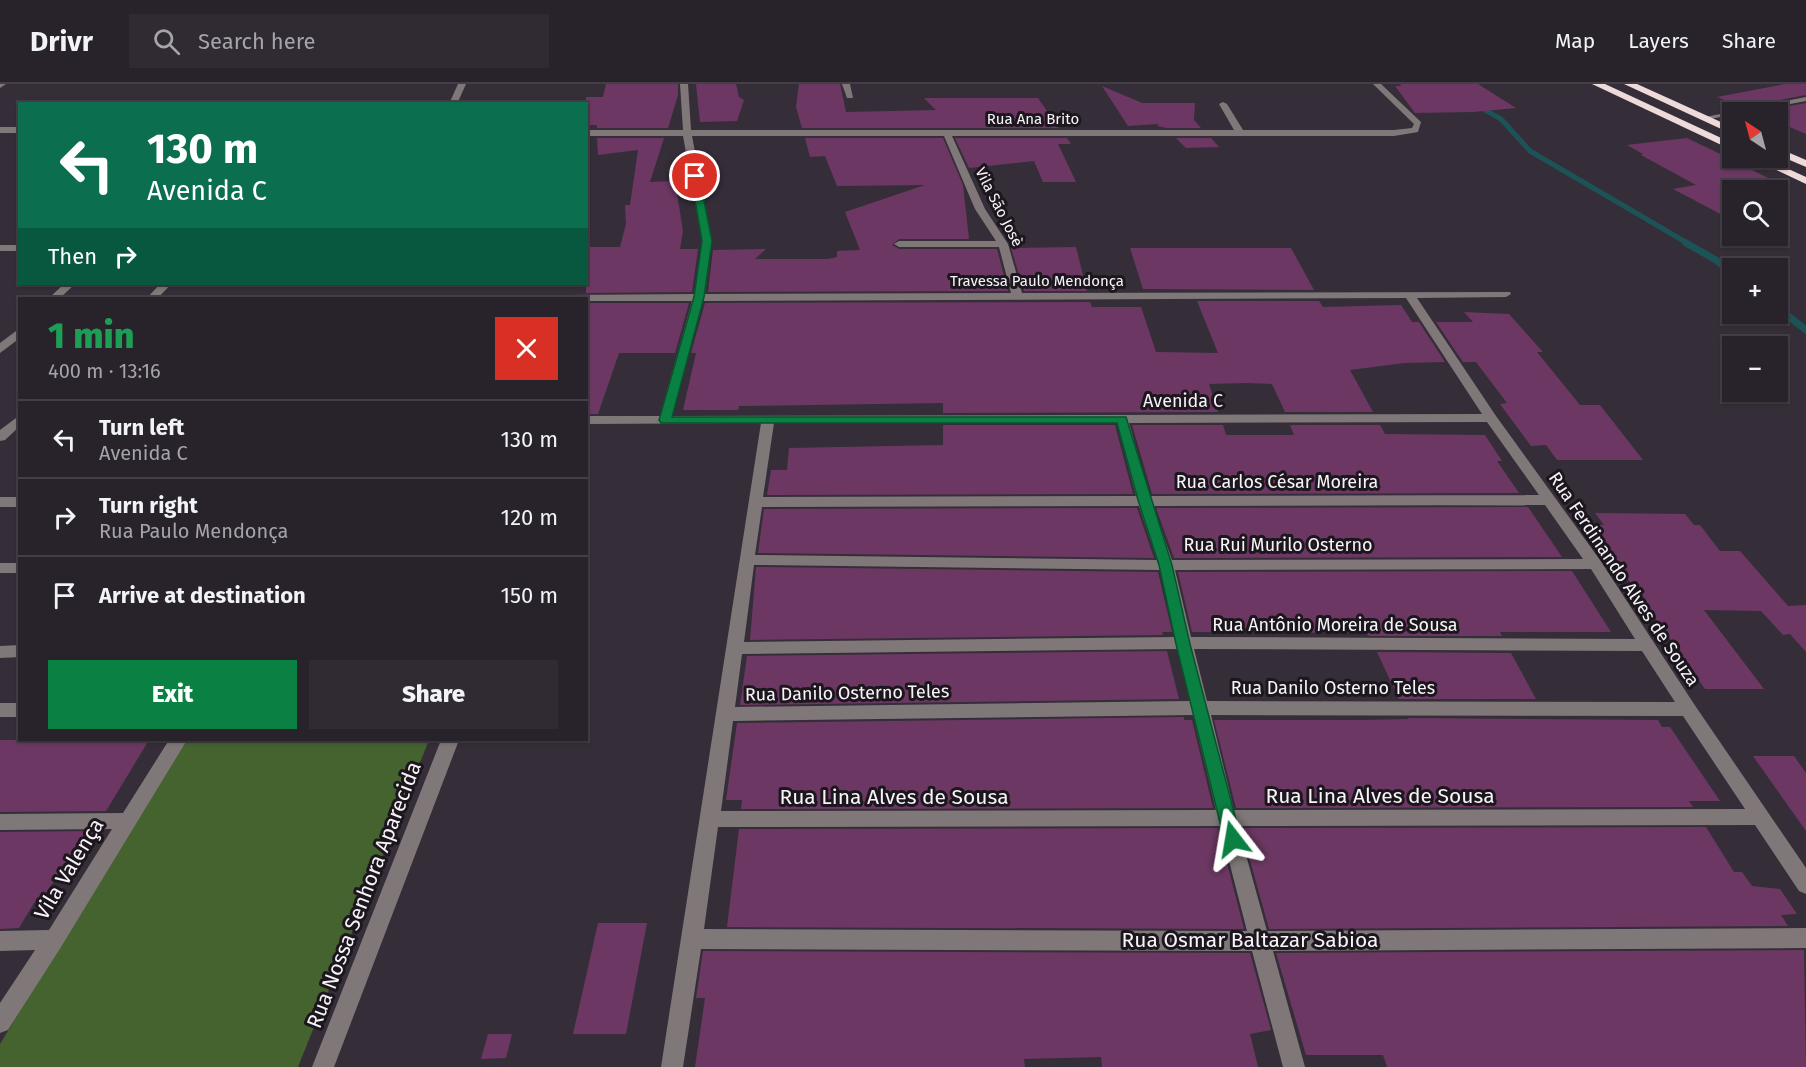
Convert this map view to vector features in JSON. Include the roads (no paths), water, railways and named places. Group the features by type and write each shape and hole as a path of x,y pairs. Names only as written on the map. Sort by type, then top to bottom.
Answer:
{"highway":[{"path":"1597,84 1722,142"},
{"path":"1629,84 1722,126"},
{"path":"1788,156 1806,164"},
{"path":"1778,168 1806,181"}],"street":[{"path":"454,102 462,84"},
{"path":"665,420 699,297 707,241 687,133 684,84"},
{"path":"846,84 850,96"},
{"name":"Rua Ana Brito","path":"588,133 1394,133 1416,130 1418,124 1377,84"},
{"path":"1704,118 1806,99"},
{"path":"1223,104 1240,133"},
{"path":"0,130 18,130"},
{"name":"Vila São Josè","path":"947,133 980,208 1004,244 1018,297"},
{"path":"899,244 1004,244"},
{"path":"0,248 18,248"},
{"path":"55,297 69,285"},
{"path":"153,297 165,285"},
{"name":"Travessa Paulo Mendonça","path":"588,298 1506,294"},
{"name":"Rua Ferdinando Alves de Souza","path":"1410,296 1547,500 1595,564 1688,709 1806,885"},
{"path":"0,349 18,333"},
{"name":"Avenida C","path":"588,420 1491,418"},
{"path":"672,1067 693,939 768,419"},
{"path":"1122,419 1144,500 1166,565 1183,644 1227,819 1294,1067"},
{"path":"0,422 17,422"},
{"path":"0,437 17,422"},
{"name":"Rua Carlos César Moreira","path":"755,502 1547,500"},
{"path":"0,502 18,502"},
{"name":"Rua Rui Murilo Osterno","path":"746,560 1166,565 1595,564"},
{"path":"0,568 18,568"},
{"name":"Rua Antônio Moreira de Sousa","path":"735,648 1183,644 1647,645"},
{"path":"0,652 18,651"},
{"name":"Rua Danilo Osterno Teles","path":"726,714 1199,708 1688,709"},
{"path":"0,710 18,710"},
{"name":"Vila Valença","path":"0,1022 54,940 177,741"},
{"name":"Rua Nossa Senhora Aparecida","path":"323,1067 450,741"},
{"name":"Rua Lina Alves de Sousa","path":"710,819 1762,817"},
{"path":"0,822 126,821"},
{"name":"Rua Osmar Baltazar Sabioa","path":"693,939 1259,941 1806,938"},
{"path":"0,941 54,940"}],"waterway":[{"path":"1478,106 1501,119 1530,151 1689,244"},
{"path":"1686,243 1722,265"},
{"path":"1788,316 1806,330"}]}
